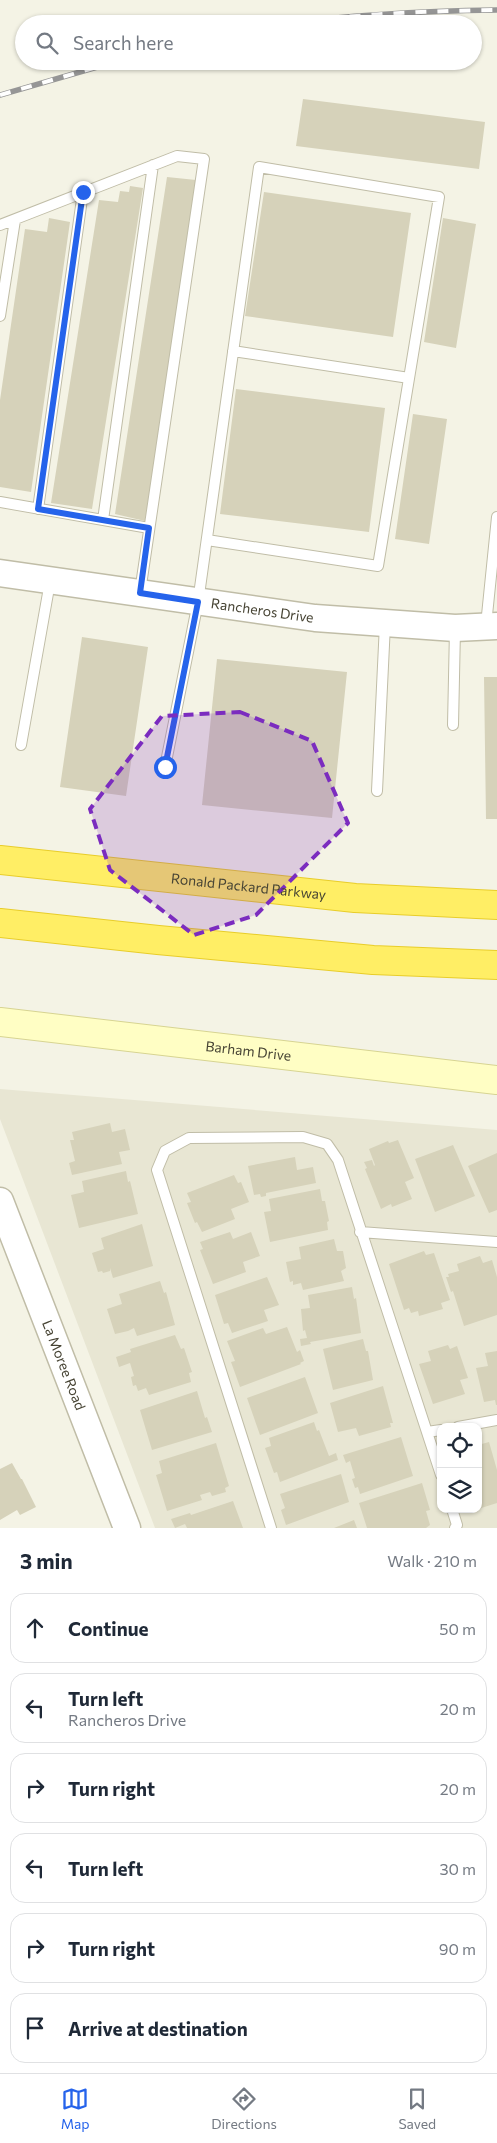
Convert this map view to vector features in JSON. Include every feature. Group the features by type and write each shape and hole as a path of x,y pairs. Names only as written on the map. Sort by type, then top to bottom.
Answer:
{"highway":[{"name":"Ronald Packard Parkway","path":"0,860 355,898 497,905"},
{"path":"0,923 373,960 497,965"}],"main road":[{"name":"Barham Drive","path":"0,1022 497,1080"}],"street":[{"name":"Rancheros Drive","path":"0,574 315,618 455,628 492,626"},
{"name":"La Moree Road","path":"0,1202 127,1528"}],"lane":[{"path":"0,225 177,156 204,160 140,593"},
{"path":"102,520 153,165"},
{"path":"165,767 198,602 259,167 439,197 378,566 207,540"},
{"path":"38,509 83,192"},
{"path":"0,316 15,220"},
{"path":"233,351 409,378"},
{"path":"0,502 149,528"},
{"path":"492,626 497,516"},
{"path":"20,745 50,580"},
{"path":"377,791 385,623"},
{"path":"453,725 455,628"},
{"path":"270,1528 157,1170 165,1152 188,1138 303,1137 326,1144 338,1160 439,1468"},
{"path":"360,1232 497,1242"},
{"path":"480,1423 497,1420"},
{"path":"427,1432 437,1431"},
{"path":"453,1513 457,1525 455,1528"}],"highlighted area":[{"path":"240,712 312,741 348,823 256,915 194,935 110,870 90,809 162,716"}],"shaded area":[{"path":"0,1089 497,1130 497,1528 155,1528 0,1119"}],"building":[{"path":"303,99 485,122 479,169 296,146"},
{"path":"167,177 196,180 145,521 115,514"},
{"path":"130,186 143,188 92,509 51,503 99,200 118,202 120,191 129,192"},
{"path":"264,192 411,213 393,337 245,316"},
{"path":"49,218 70,222 31,492 0,487 0,400 25,229 47,232"},
{"path":"443,218 476,224 456,348 424,342"},
{"path":"236,389 385,408 369,532 220,514"},
{"path":"413,414 447,419 429,544 395,539"},
{"path":"82,637 148,647 126,796 60,787"},
{"path":"217,659 347,672 332,818 202,805"},
{"path":"484,677 497,677 497,819 486,819"},
{"path":"110,1123 112,1132 125,1129 130,1150 119,1152 122,1164 72,1175 69,1163 75,1161 70,1140 74,1140 72,1132"},
{"path":"398,1140 414,1178 405,1182 412,1199 392,1207 391,1204 381,1209 364,1162 372,1160 374,1166 369,1149 388,1141 389,1143"},
{"path":"453,1145 475,1196 435,1212 415,1159"},
{"path":"497,1153 497,1210 489,1213 468,1166"},
{"path":"295,1157 297,1170 313,1167 316,1183 266,1193 266,1196 261,1197 260,1194 254,1195 248,1166"},
{"path":"126,1171 138,1214 79,1228 71,1195 84,1192 82,1181"},
{"path":"234,1175 238,1183 241,1182 249,1202 231,1209 235,1219 202,1232 197,1222 195,1223 187,1203 191,1202 187,1193"},
{"path":"320,1189 322,1201 325,1201 329,1221 327,1222 328,1230 270,1242 264,1212 271,1211 269,1199"},
{"path":"142,1224 153,1266 113,1278 110,1268 110,1271 98,1272 92,1253 104,1249 101,1238"},
{"path":"230,1232 233,1239 251,1232 260,1256 243,1262 246,1272 213,1284 200,1250 203,1249 200,1242"},
{"path":"334,1239 337,1251 343,1251 346,1268 341,1271 344,1281 303,1290 301,1283 293,1285 293,1281 290,1282 286,1262 301,1259 299,1247"},
{"path":"424,1251 426,1255 434,1253 450,1300 441,1303 443,1309 419,1316 418,1311 411,1313 409,1308 404,1310 389,1264"},
{"path":"480,1256 483,1263 492,1260 497,1277 497,1315 464,1326 453,1291 451,1292 446,1277 449,1277 448,1274 459,1271 457,1264"},
{"path":"267,1277 279,1305 264,1310 268,1321 232,1333 228,1323 224,1324 215,1295"},
{"path":"160,1281 164,1293 166,1292 175,1325 137,1336 134,1328 115,1334 107,1309 122,1304 119,1294"},
{"path":"352,1287 354,1299 356,1298 361,1333 310,1342 311,1344 301,1346 300,1339 307,1338 305,1330 303,1331 301,1309 310,1308 308,1295"},
{"path":"287,1327 297,1352 300,1350 304,1361 301,1364 240,1387 231,1362 235,1361 227,1341 263,1328 266,1334"},
{"path":"175,1335 181,1349 184,1348 192,1372 189,1373 191,1382 149,1395 146,1388 138,1391 136,1385 133,1386 131,1377 134,1376 130,1363 119,1367 116,1357 131,1352 130,1349"},
{"path":"363,1339 366,1351 368,1351 373,1380 333,1390 323,1349"},
{"path":"448,1345 450,1349 457,1346 468,1378 460,1380 465,1394 433,1404 419,1364 431,1361 428,1351"},
{"path":"497,1351 496,1405 495,1400 484,1402 476,1368 488,1366 485,1353"},
{"path":"305,1377 318,1413 260,1435 247,1398"},
{"path":"383,1386 393,1423 390,1423 391,1427 359,1436 356,1428 338,1432 330,1403"},
{"path":"197,1391 205,1418 207,1417 212,1432 152,1450 140,1410"},
{"path":"314,1422 329,1456 336,1453 338,1460 280,1482 277,1472 274,1473 265,1448 271,1446 269,1438"},
{"path":"401,1437 413,1476 360,1494 358,1487 355,1488 352,1479 355,1478 350,1461 346,1463 343,1455"},
{"path":"489,1442 497,1470 497,1503 482,1508 482,1468 482,1444"},
{"path":"216,1443 229,1486 225,1488 226,1492 212,1496 210,1492 200,1495 202,1500 167,1511 156,1475 162,1473 159,1461"},
{"path":"12,1463 36,1507 20,1515 17,1510 0,1520 0,1469"},
{"path":"341,1474 349,1502 286,1525 281,1510 285,1508 280,1494"},
{"path":"422,1483 430,1510 426,1511 430,1525 426,1528 367,1528 359,1503"},
{"path":"233,1501 243,1528 187,1528 185,1524 175,1528 171,1519 190,1513 191,1515"},
{"path":"354,1520 357,1528 334,1528"}],"railway":[{"path":"377,15 497,10"},
{"path":"0,95 87,70"}],"route":[{"path":"83,192 38,509 149,528 140,593 198,602 165,767"}]}
